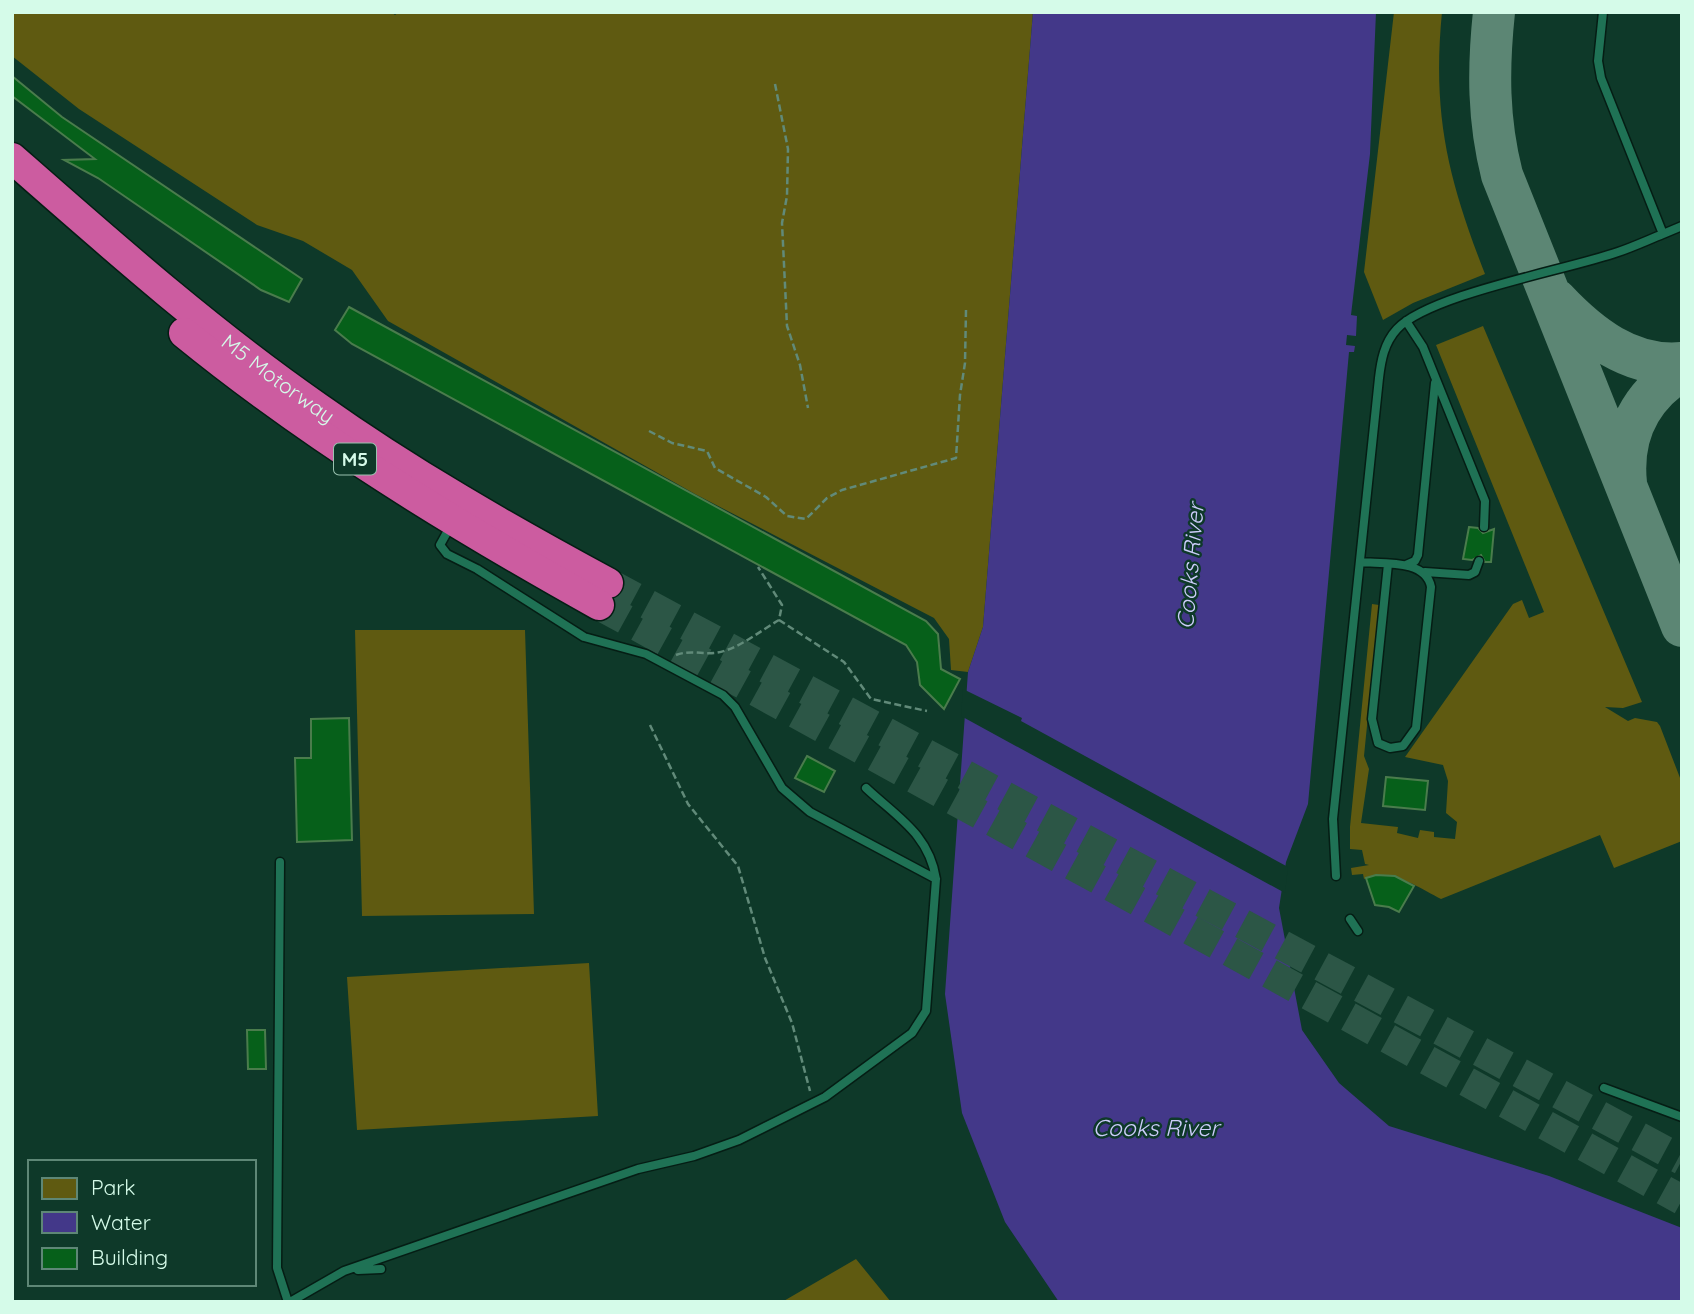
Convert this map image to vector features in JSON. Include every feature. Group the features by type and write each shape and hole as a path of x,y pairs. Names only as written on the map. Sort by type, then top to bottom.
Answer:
{"highway":[{"name":"M5 Motorway","path":"12,159 135,279 286,412 468,522 603,594"},
{"name":"M5 Motorway","path":"12,186 135,279"}],"lane":[{"path":"1603,12 1598,61 1601,78 1663,234"},
{"path":"1335,876 1334,819 1382,357 1389,341 1406,321 1455,300 1618,252 1682,226"},
{"path":"1406,321 1423,347 1485,501 1484,527"},
{"path":"1403,566 1413,563 1418,555 1436,390 1434,376"},
{"path":"468,522 440,545 447,554 477,569 584,637 624,647 666,665 723,695 735,707 791,799 810,813 936,879"},
{"path":"1361,562 1403,566 1423,572 1469,575 1475,572 1479,561"},
{"path":"1388,564 1372,719 1374,737 1383,747 1403,746 1416,728 1430,581 1423,572"},
{"path":"280,862 277,1268 289,1302 344,1271 638,1169 694,1156 739,1140 825,1097 912,1033 926,1011 936,879 933,861 918,834 866,788"},
{"path":"1350,919 1358,931"},
{"path":"1604,1088 1682,1117"},
{"path":"344,1271 381,1269"}],"path":[{"path":"775,84 788,149 787,196 782,223 787,326 800,365 808,408"},
{"path":"649,431 672,443 707,451 715,468 766,497 787,516 806,519 827,498 842,490 956,458 965,363 966,310"},
{"path":"666,665 678,654 716,653 742,642 779,620 782,605 758,567"},
{"path":"779,620 844,663 871,699 927,710"},
{"path":"650,724 688,804 738,866 765,958 792,1023 813,1101"}],"green space":[{"path":"12,12 391,12 395,15 399,12 1033,12 983,627 968,672 951,670 949,639 934,618 695,494 388,321 352,270 303,241 257,225 79,109 12,56"},
{"path":"1394,12 1442,12 1439,83 1446,146 1461,207 1485,274 1413,303 1383,320 1364,272"},
{"path":"1483,326 1642,702 1623,708 1605,707 1628,721 1635,718 1657,722 1660,726 1682,783 1682,841 1614,868 1600,835 1441,899 1395,877 1374,876 1364,879 1363,874 1352,875 1351,868 1369,865 1365,864 1362,850 1350,849 1350,827 1372,604 1379,605 1364,756 1369,769 1361,823 1398,827 1397,833 1418,838 1420,830 1434,832 1434,837 1455,839 1457,822 1446,813 1448,781 1443,765 1405,757 1513,604 1522,600 1529,618 1544,612 1436,345"},
{"path":"355,630 525,630 534,914 362,916"},
{"path":"589,963 598,1116 357,1130 347,977"},
{"path":"856,1259 891,1302 782,1302"}],"water":[{"name":"Cooks River","path":"1033,12 1376,12 1370,154 1351,315 1357,316 1356,336 1347,335 1346,345 1355,346 1354,352 1349,352 1308,804 1286,862 1279,908 1302,1030 1339,1083 1389,1126 1549,1176 1682,1228 1682,1302 1059,1302 1005,1222 962,1113 945,994 968,672 983,627"}],"pier":[{"path":"963,689 1022,718 1021,721 1288,867 1285,893 961,716"}],"building":[{"path":"12,76 62,117 302,279 289,302 261,290 98,178 64,160 95,159 12,96"},
{"path":"349,307 926,621 938,634 941,669 960,679 944,709 920,685 917,662 906,645 352,344 335,330"},
{"path":"1469,527 1478,528 1483,533 1494,529 1491,562 1485,562 1481,555 1472,560 1463,559"},
{"path":"349,718 352,840 297,842 295,758 311,758 311,719"},
{"path":"807,756 835,771 824,792 795,778"},
{"path":"1386,777 1428,781 1425,810 1383,806"},
{"path":"1376,875 1395,876 1414,886 1399,912 1375,905 1366,878"},
{"path":"247,1030 265,1030 266,1069 248,1069"}],"taxiway":[{"path":"1494,12 1491,94 1494,134 1502,175 1682,626"},
{"path":"1556,300 1582,325 1612,346 1645,360 1682,363"},
{"path":"1626,483 1627,448 1636,418 1655,392 1682,370"}],"tunnel":[{"path":"608,583 1682,1160"},
{"path":"599,605 1682,1200"}]}
